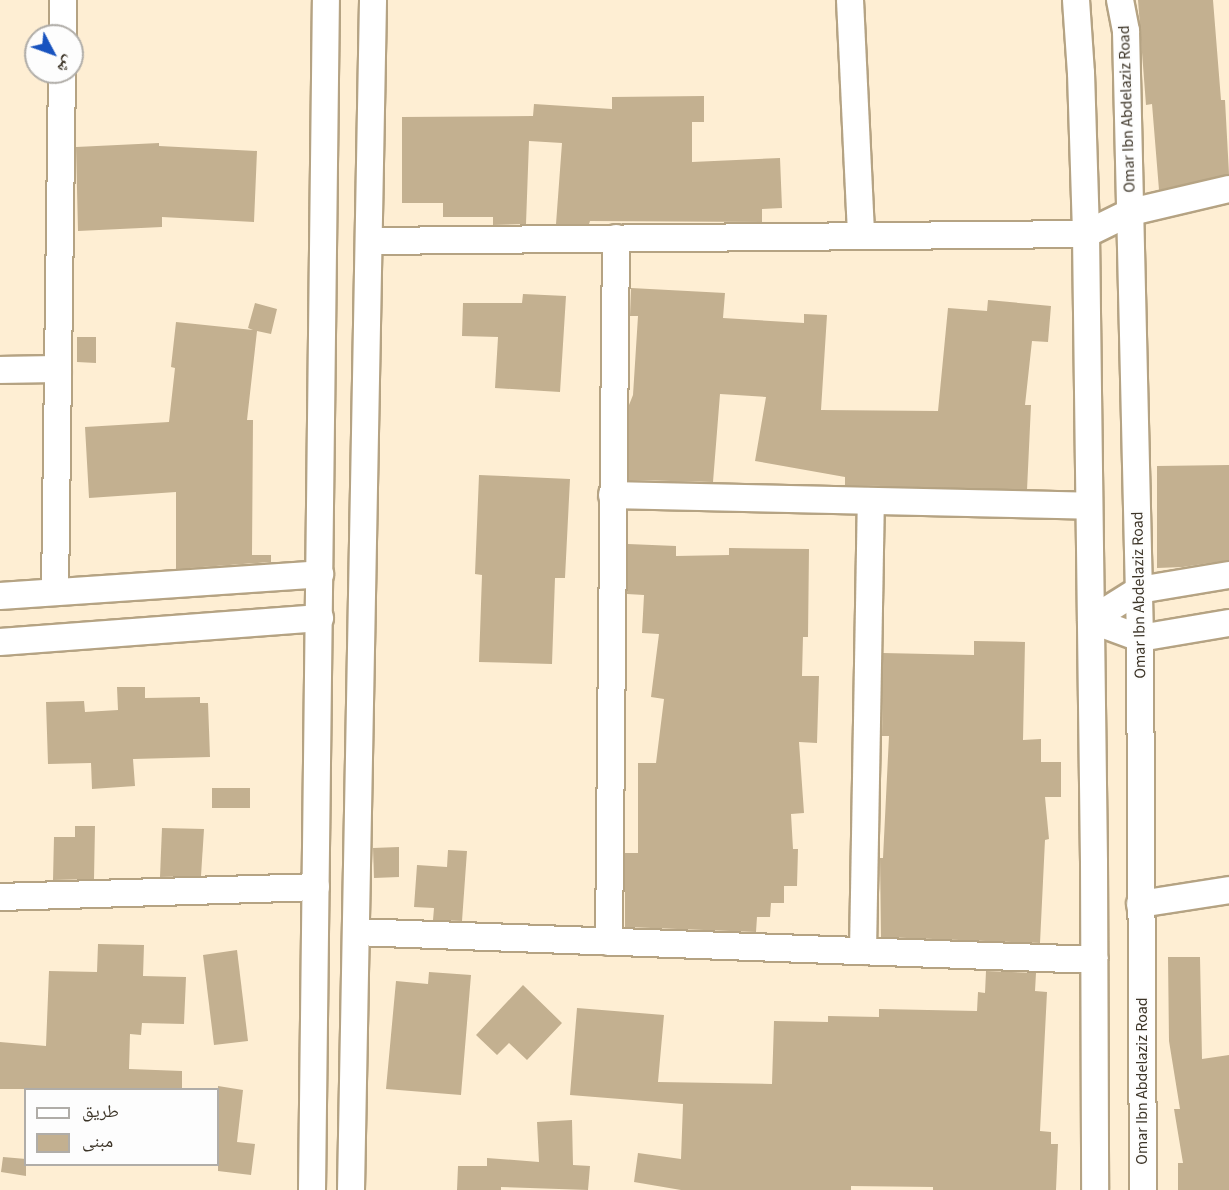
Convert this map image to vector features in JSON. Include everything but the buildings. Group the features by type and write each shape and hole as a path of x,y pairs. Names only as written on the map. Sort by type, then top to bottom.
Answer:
{"street":[{"path":"63,0 63,24"},
{"path":"312,1190 326,0"},
{"path":"351,1190 374,0"},
{"path":"850,0 861,236"},
{"path":"1076,0 1081,73 1086,234 1095,1190"},
{"name":"Omar Ibn Abdelaziz Road","path":"1120,0 1125,30 1131,212 1140,638 1143,1190"},
{"path":"55,592 62,84"},
{"path":"369,241 1086,234 1131,212 1229,189"},
{"path":"609,942 616,238"},
{"path":"0,370 58,369"},
{"path":"612,495 1089,506"},
{"path":"862,951 871,501"},
{"path":"0,596 320,574"},
{"path":"1091,621 1139,590 1229,574"},
{"path":"0,642 320,618"},
{"path":"1091,621 1140,638 1229,623"},
{"path":"0,897 316,887"},
{"path":"1140,904 1229,890"},
{"path":"356,932 1094,960"}]}
